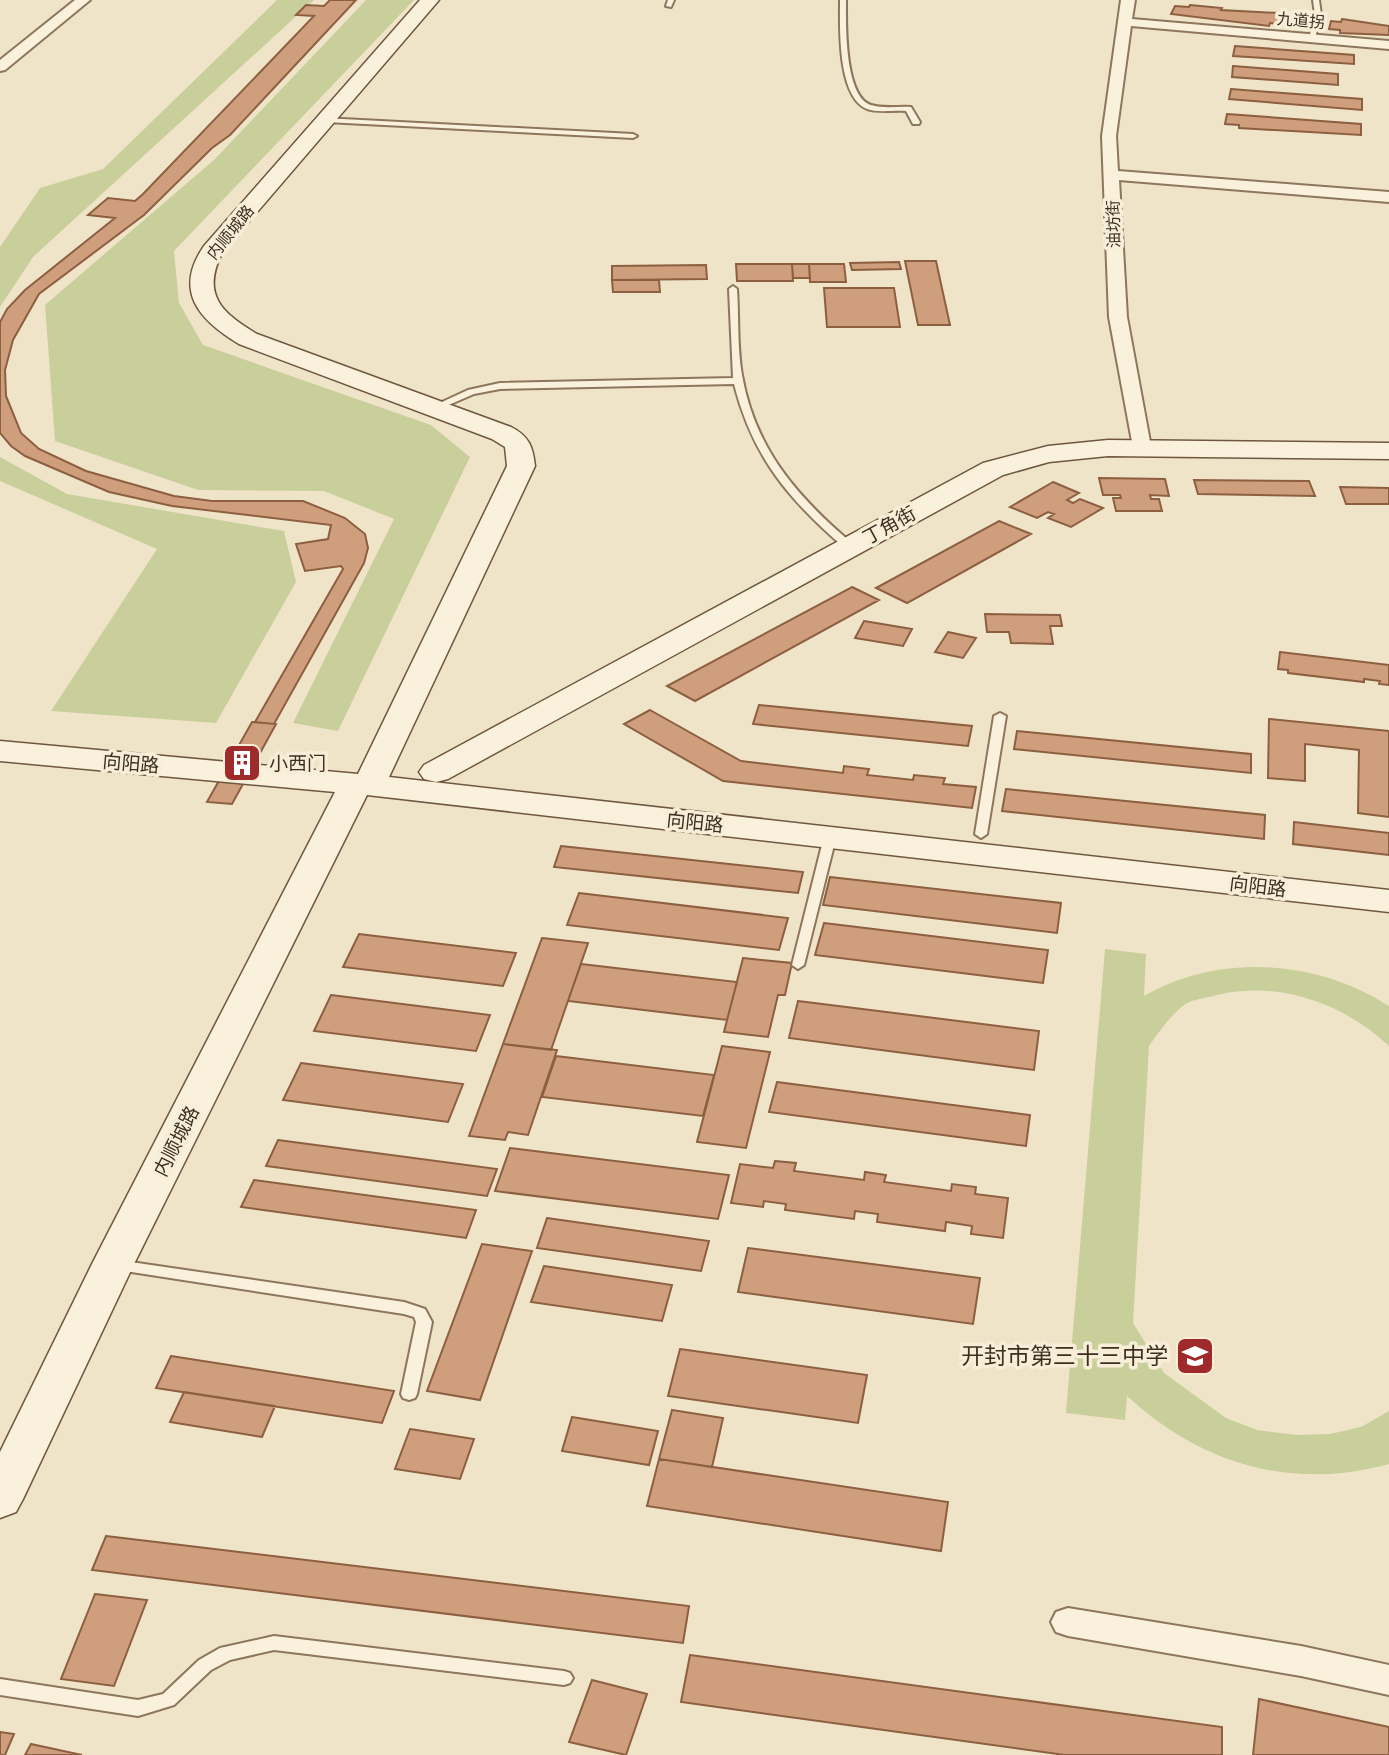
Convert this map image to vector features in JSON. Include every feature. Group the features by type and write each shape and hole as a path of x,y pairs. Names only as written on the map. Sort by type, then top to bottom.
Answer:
{"street":[{"path":"0,68 83,0"},
{"name":"内顺城路","path":"0,1499 113,1264 521,466 516,442 504,436 248,339 218,319 207,305 200,289 200,272 212,251 430,0"},
{"name":"油坊街","path":"1128,0 1109,136 1118,317 1142,447"},
{"name":"九道拐","path":"1126,22 1389,45"},
{"path":"1112,175 1389,197"},
{"name":"丁角街","path":"436,772 993,470 1048,454 1142,447 1389,451"},
{"name":"向阳路","path":"0,732 830,837 1389,901"},
{"name":"向阳路","path":"0,751 361,776 436,772 1389,881"},
{"path":"1068,1622 1301,1661 1389,1680"}],"lane":[{"path":"843,0 843,28 849,79 854,93 869,107 908,109 916,122"},
{"path":"1312,38 1318,15 1316,0"},
{"path":"326,120 633,136"},
{"path":"733,289 738,381 755,439 798,501 850,547"},
{"path":"434,408 471,392 500,386 738,381"},
{"path":"981,834 1000,716"},
{"path":"798,965 830,837"},
{"path":"113,1264 404,1308 420,1313 424,1322 409,1394"},
{"path":"0,1687 138,1708 168,1700 205,1665 226,1653 274,1643 564,1678"}],"green space":[{"path":"277,0 314,0 33,257 0,307 0,247 40,188 103,169"},
{"path":"366,0 414,0 174,251 179,303 203,345 431,425 470,457 338,731 293,723 394,519 324,491 198,490 55,441 45,305 214,160"},
{"path":"0,457 67,494 284,531 296,582 216,723 51,711 157,549 0,481"},
{"path":"1105,949 1146,954 1144,996 1173,982 1203,973 1267,967 1331,979 1361,990 1389,1006 1389,1046 1370,1030 1328,1006 1305,998 1258,990 1233,992 1189,1002 1165,1024 1149,1046 1133,1323 1164,1373 1226,1418 1257,1430 1297,1435 1330,1434 1361,1427 1389,1411 1389,1464 1353,1472 1317,1474 1249,1466 1217,1455 1185,1439 1155,1420 1127,1396 1125,1420 1066,1413"}],"building":[{"path":"330,0 356,0 230,135 212,148 144,215 39,294 13,340 5,370 6,396 21,433 39,449 86,471 174,496 212,501 303,501 345,518 365,534 368,548 364,563 274,724 255,722 343,569 341,566 305,571 296,544 328,539 331,525 172,506 109,492 25,456 11,446 0,433 0,322 7,309 25,290 115,218 88,215 108,198 135,201 143,194 314,16 296,15 306,5 324,6"},
{"path":"1190,5 1287,16 1284,25 1270,23 1269,26 1171,14 1175,6"},
{"path":"1342,19 1389,26 1389,35 1340,33 1340,30 1329,29 1331,21 1341,22"},
{"path":"1235,46 1354,55 1354,64 1233,56"},
{"path":"1233,66 1338,74 1338,85 1232,77"},
{"path":"1231,89 1362,99 1362,110 1229,99"},
{"path":"1227,114 1361,124 1361,135 1239,128 1239,125 1225,124"},
{"path":"905,261 936,261 950,325 918,325"},
{"path":"899,262 901,269 852,270 850,263"},
{"path":"736,264 792,264 793,281 737,281"},
{"path":"792,264 809,264 810,278 793,278"},
{"path":"809,264 844,264 846,282 810,282"},
{"path":"706,265 707,279 612,280 612,266"},
{"path":"612,280 659,280 660,292 613,292"},
{"path":"824,288 894,288 900,327 827,327"},
{"path":"1099,478 1165,479 1169,496 1150,495 1151,499 1159,499 1162,511 1116,511 1113,498 1121,498 1120,495 1103,495"},
{"path":"1194,480 1309,481 1315,496 1198,494"},
{"path":"1053,482 1079,493 1067,500 1073,503 1080,499 1103,508 1071,527 1048,518 1054,514 1048,512 1037,518 1010,507"},
{"path":"1340,487 1389,488 1389,504 1346,504"},
{"path":"999,521 1031,534 907,603 876,588"},
{"path":"852,587 879,600 695,701 667,686"},
{"path":"985,614 1060,615 1062,626 1050,626 1053,644 1011,643 1009,632 987,632"},
{"path":"864,621 912,629 903,646 855,638"},
{"path":"948,632 976,638 963,658 935,652"},
{"path":"1280,652 1389,665 1389,685 1364,679 1364,682 1288,673 1288,670 1278,669"},
{"path":"759,705 972,726 968,746 753,724"},
{"path":"650,710 741,761 843,773 844,766 869,769 867,775 913,780 914,775 945,778 943,784 976,787 972,808 723,781 624,724"},
{"path":"1269,719 1389,731 1389,817 1358,813 1359,750 1305,744 1305,781 1268,778"},
{"name":"小西门","path":"252,722 276,724 232,804 207,802"},
{"path":"1017,731 1251,754 1251,773 1014,749"},
{"path":"1006,789 1265,815 1264,839 1002,811"},
{"path":"1294,822 1389,833 1389,855 1293,844"},
{"path":"561,846 803,872 798,893 554,867"},
{"path":"830,877 1061,903 1057,933 823,905"},
{"path":"579,893 788,918 779,950 567,925"},
{"path":"824,923 1048,950 1043,983 815,955"},
{"path":"359,934 516,953 503,986 343,967"},
{"path":"542,938 588,943 551,1050 503,1044"},
{"path":"743,958 792,963 785,995 778,995 768,1037 724,1032"},
{"path":"581,964 737,982 727,1020 568,1001"},
{"path":"331,995 490,1015 476,1051 314,1031"},
{"path":"798,1001 1039,1031 1034,1070 789,1038"},
{"path":"503,1044 557,1050 528,1135 508,1132 505,1140 469,1136"},
{"path":"722,1046 770,1052 746,1148 697,1142"},
{"path":"556,1056 714,1075 703,1116 542,1097"},
{"path":"301,1063 463,1084 448,1122 283,1100"},
{"path":"777,1082 1030,1115 1026,1146 769,1112"},
{"path":"278,1140 497,1169 487,1196 266,1166"},
{"path":"510,1148 729,1175 718,1219 495,1191"},
{"path":"775,1161 796,1163 794,1171 864,1180 865,1172 886,1175 884,1182 951,1191 952,1184 976,1187 975,1194 1008,1198 1003,1238 971,1234 972,1226 946,1222 945,1231 877,1222 878,1214 855,1211 854,1219 785,1210 786,1204 764,1201 763,1207 731,1203 740,1164 773,1168"},
{"path":"254,1180 476,1210 466,1238 241,1207"},
{"path":"547,1218 709,1241 701,1271 537,1248"},
{"path":"482,1244 532,1251 480,1400 427,1391"},
{"path":"748,1248 980,1278 973,1324 738,1292"},
{"path":"544,1266 672,1285 662,1321 531,1302"},
{"path":"680,1349 867,1375 858,1423 668,1396"},
{"path":"171,1356 394,1391 382,1423 156,1388"},
{"path":"184,1392 275,1406 262,1437 170,1422"},
{"path":"672,1410 723,1418 712,1467 659,1459"},
{"path":"572,1417 658,1431 649,1465 562,1451"},
{"path":"410,1429 474,1439 460,1479 395,1469"},
{"path":"659,1459 948,1502 941,1551 647,1506"},
{"path":"106,1536 689,1606 683,1643 92,1570"},
{"path":"95,1594 147,1600 114,1686 61,1679"},
{"path":"690,1655 1222,1727 1222,1755 1065,1755 681,1702"},
{"path":"592,1680 647,1694 626,1755 569,1742"},
{"path":"1259,1699 1389,1727 1389,1755 1253,1755"},
{"path":"0,1732 14,1734 5,1755 0,1755"},
{"path":"31,1744 82,1755 25,1755"}],"place":[{"name":"小西门","path":"242,763"},
{"name":"开封市第三十三中学","path":"1195,1356"}]}
